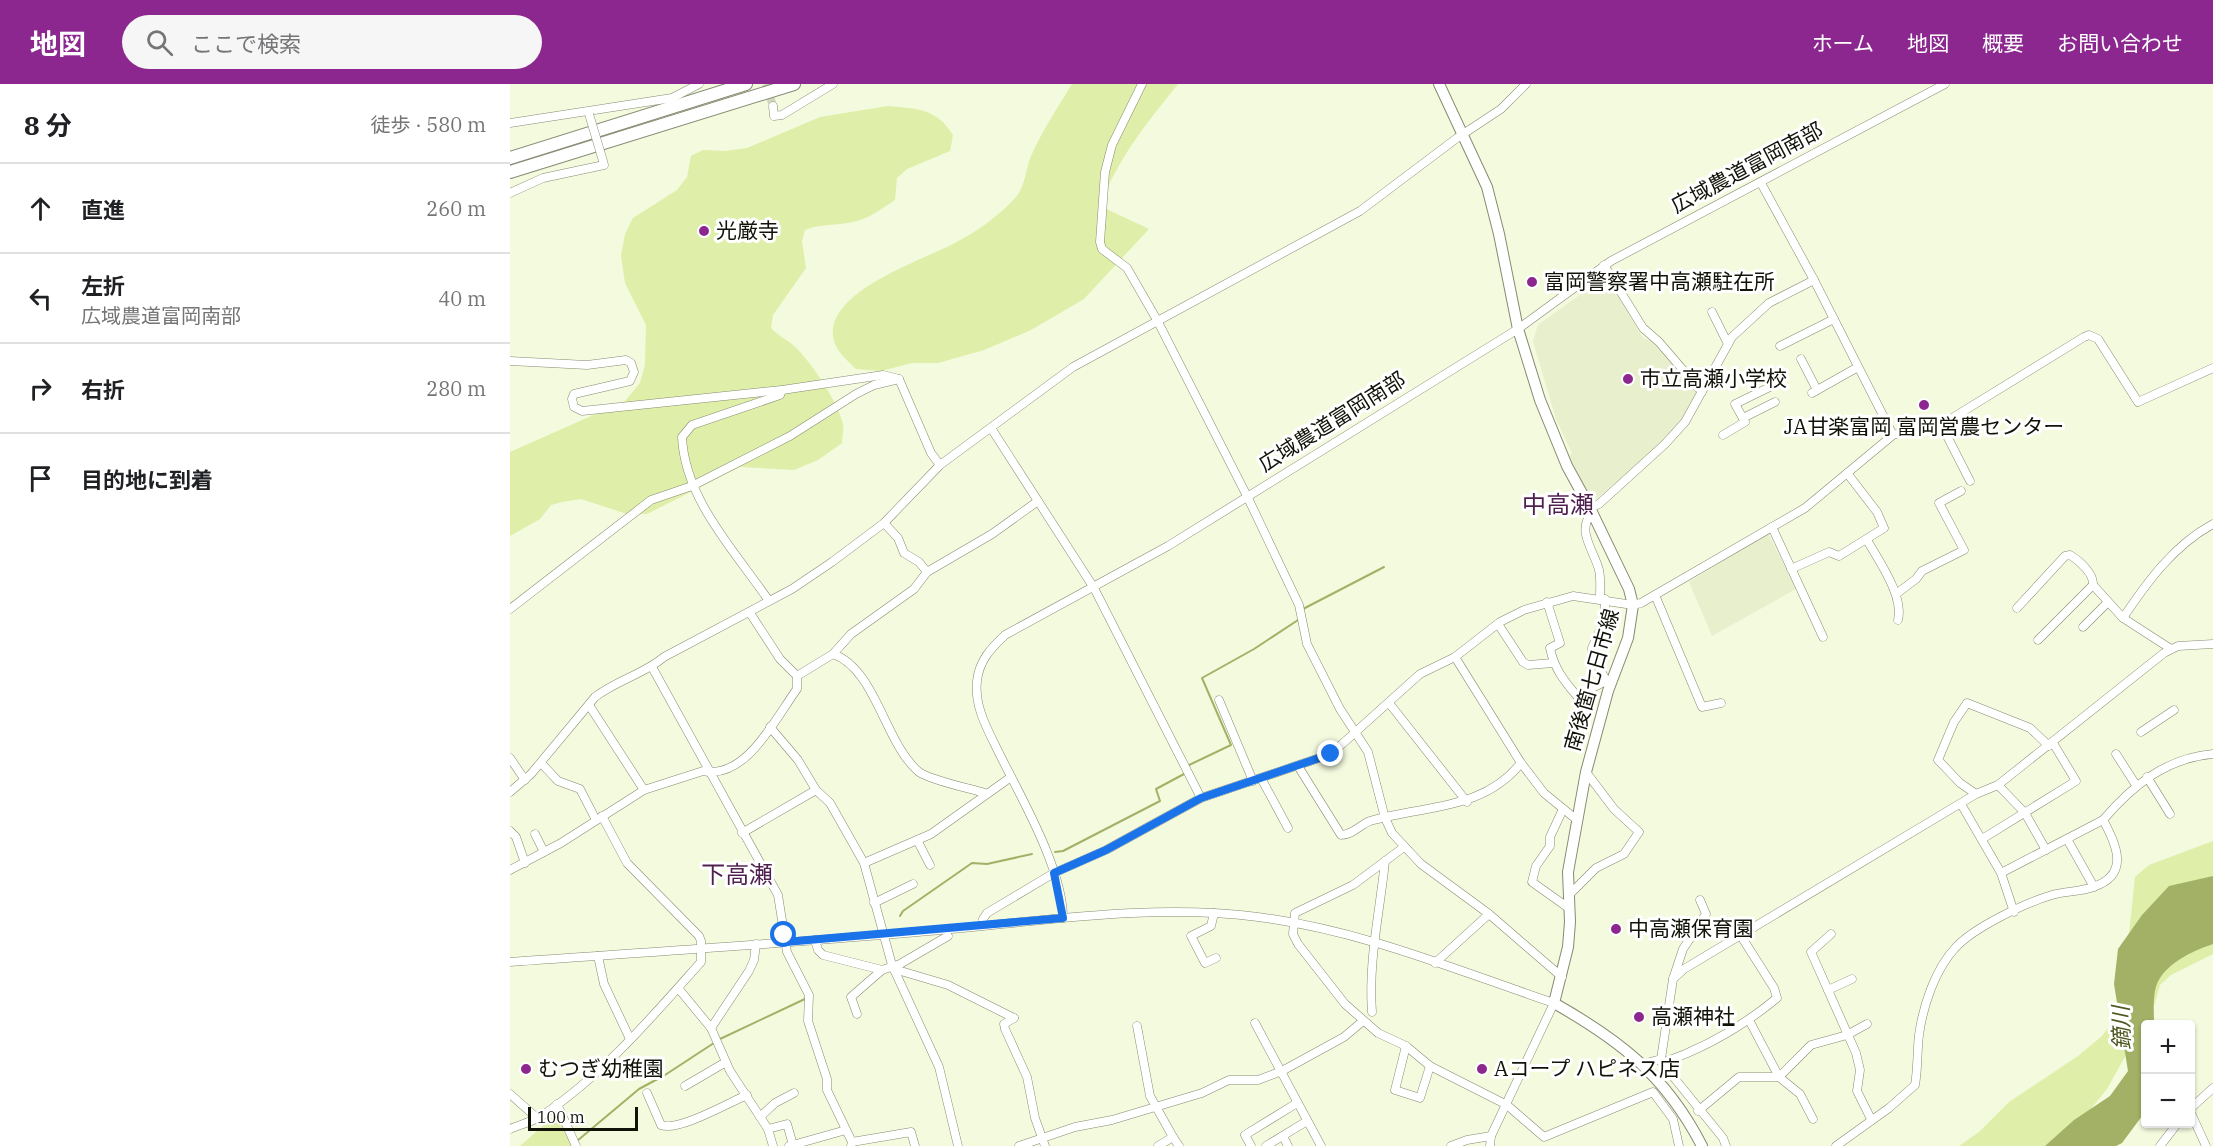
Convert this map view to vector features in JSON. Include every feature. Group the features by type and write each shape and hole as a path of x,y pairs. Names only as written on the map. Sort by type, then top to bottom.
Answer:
{"highway":[{"path":"510,158 746,84"},
{"path":"510,172 794,84"}],"main road":[{"name":"南後箇七日市線","path":"1439,84 1464,133 1487,187 1518,329 1551,426 1567,466 1592,510 1629,589 1633,605 1628,638 1608,684 1586,772 1568,872 1570,909 1568,947 1554,1004"},
{"path":"1554,1004 1598,1028 1643,1064 1675,1098 1702,1146"}],"street":[{"path":"510,123 672,98 699,84"},
{"path":"772,106 774,116 782,115 833,84"},
{"path":"1143,84 1112,145 1105,172 1100,242 1102,249 1127,268 1157,320 1247,496 1299,605 1307,644 1340,709 1368,752 1385,818 1392,833 1420,864 1489,914 1562,977"},
{"path":"510,792 541,763 589,705 614,683 652,668 664,657 750,613 822,568 884,523 940,465 1073,367 1360,211 1464,133 1502,109 1526,84"},
{"name":"広域農道富岡南部","path":"1063,918 1054,873 980,711 976,690 979,668 991,648 1005,635 1094,588 1518,329 1604,265 1945,84"},
{"path":"510,193 543,178 604,165 588,112"},
{"path":"1761,183 1814,280 1893,435"},
{"path":"1604,265 1643,328 1659,342 1702,392"},
{"path":"1547,602 1560,643 1550,648 1553,663 1576,696 1608,684 1592,655 1592,648 1605,619 1599,568 1584,531 1587,518 1600,502 1678,431 1732,337 1769,303 1814,280"},
{"path":"1712,312 1728,344"},
{"path":"1780,346 1834,319"},
{"path":"983,919 987,913 1054,873 1106,850 1201,798 1331,754 1420,674 1455,657 1498,624 1547,602 1573,596 1633,605 1655,595 1805,507 1893,435 1949,420 2050,356 2090,335 2097,339 2138,402 2213,368"},
{"path":"1801,359 1814,391 1858,367"},
{"path":"510,361 587,365 626,360 631,363 634,372 630,381 574,394 572,399 574,407 582,411 782,390 883,375 899,379"},
{"path":"899,379 931,453 940,465"},
{"path":"510,609 651,500 692,486 790,436 856,393 874,385 899,379"},
{"path":"1723,435 1745,423 1736,404 1776,384"},
{"path":"769,601 703,506 692,486 682,443 686,431 692,425 780,395 782,390"},
{"path":"1743,418 1775,402"},
{"path":"1949,420 1947,436 1970,481"},
{"path":"991,428 1094,588 1201,798"},
{"path":"1791,569 1829,552 1839,556 1884,528 1877,512 1847,473"},
{"path":"1896,594 1916,579 1922,571 1964,550 1939,503 1961,491"},
{"path":"797,676 833,654 851,634 914,589 927,572 992,534 1038,501"},
{"path":"884,523 898,538 904,554 919,561 927,572"},
{"path":"2123,618 2152,575 2196,533 2213,524"},
{"path":"1772,527 1823,637"},
{"path":"1867,540 1896,594 1900,613 1898,620"},
{"path":"2017,608 2065,556 2070,555 2093,577 2093,585 2123,618 2171,649"},
{"path":"2038,640 2093,585"},
{"path":"1655,595 1702,707 1721,703"},
{"path":"2083,627 2108,602"},
{"path":"510,870 544,852 644,790 703,771 712,773 738,765 749,756 797,689 797,676 780,659 750,613"},
{"path":"1498,624 1523,662 1528,665 1553,663"},
{"path":"1673,979 1684,969 1976,794 1998,785 2171,649 2178,646 2213,644"},
{"path":"833,654 849,663 861,678 904,756 921,773 985,793"},
{"path":"1455,657 1521,763 1544,793 1577,820"},
{"path":"652,668 778,895 785,942 792,962 809,995 807,1021 827,1078 827,1090 852,1144 911,1132 915,1146"},
{"path":"1219,700 1257,779 1288,828"},
{"path":"1389,703 1467,802"},
{"path":"1976,794 1960,783 1938,760 1954,722 1967,703 2030,728 2051,744 2076,781 1982,839"},
{"path":"589,705 644,790"},
{"path":"2141,732 2174,710"},
{"path":"770,727 793,753 816,790 830,803 864,863 882,935 893,967 926,1045 939,1067 958,1146"},
{"path":"2116,754 2136,785"},
{"path":"2001,873 2103,820 2136,785 2157,770 2213,754"},
{"path":"510,758 525,780"},
{"path":"510,1130 537,1118 557,1104 630,1039 701,962 701,941 691,926 627,863 580,789 558,781 541,763"},
{"path":"1298,766 1341,836 1367,822 1467,802 1508,779 1521,763"},
{"path":"1569,895 1596,868 1624,854 1639,832 1614,809 1586,772"},
{"path":"864,863 917,840 954,819 985,793 1011,777"},
{"path":"2147,777 2170,814"},
{"path":"1998,785 2025,813 2046,850"},
{"path":"742,833 816,790"},
{"path":"1961,804 2001,873 2014,912"},
{"path":"1563,809 1551,837 1550,846 1536,866 1532,882 1570,909"},
{"path":"1836,1146 1848,1140 1915,1085 1919,1034 1937,974 1946,960 1972,934 2050,895 2094,887 2109,878 2116,868 2119,857 2117,846 2103,820"},
{"path":"510,831 516,837 525,862"},
{"path":"535,834 544,852"},
{"path":"2067,839 2094,887"},
{"path":"917,840 930,865"},
{"path":"1404,847 1353,885 1295,913 1293,934 1298,944 1345,1004 1381,1035 1406,1046 1430,1066 1507,1105 1544,1137 1653,1092 1673,1119 1679,1146"},
{"path":"1372,1012 1370,994 1385,861"},
{"path":"874,903 913,884"},
{"path":"1700,900 1706,914 1683,949 1673,979 1661,1061 1698,1111 1723,1138 1726,1146"},
{"path":"1214,913 1211,926 1191,936 1205,963 1216,958"},
{"path":"510,962 882,935 1063,918 1214,913 1294,922 1375,941 1554,1004 1491,1136 1490,1146"},
{"path":"1435,963 1489,914"},
{"path":"1831,934 1811,952 1860,1070 1857,1091 1871,1119"},
{"path":"857,1014 851,997 882,970 893,967 948,936"},
{"path":"1643,1064 1661,1061 1727,1035 1777,998 1774,988 1741,936"},
{"path":"815,940 823,956 882,970"},
{"path":"711,1029 749,971 754,960 756,944"},
{"path":"598,956 604,984 630,1039"},
{"path":"893,967 948,986 1014,1018 1004,1024 1005,1029 1027,1077 1041,1138 1045,1146"},
{"path":"1828,990 1852,979"},
{"path":"678,988 711,1029 726,1062 768,1129 772,1146"},
{"path":"1749,1020 1779,1077 1800,1094 1813,1119"},
{"path":"1020,1146 1041,1138 1202,1093 1229,1080 1258,1080 1282,1071 1344,1037 1363,1021"},
{"path":"1255,1023 1321,1146"},
{"path":"1698,1111 1739,1077 1779,1077 1811,1045 1847,1035 1867,1024"},
{"path":"1137,1026 1141,1056 1154,1106 1179,1146"},
{"path":"1406,1046 1395,1090 1420,1098 1430,1066"},
{"path":"685,1086 726,1062"},
{"path":"2195,1105 2213,1088"},
{"path":"647,1093 661,1125 668,1127 686,1122 747,1095"},
{"path":"510,1094 537,1118"},
{"path":"760,1117 774,1103 794,1094"},
{"path":"1251,1146 1245,1135 1298,1103"},
{"path":"557,1104 575,1144"},
{"path":"1266,1146 1307,1121"},
{"path":"2195,1121 2206,1146"},
{"path":"768,1129 787,1124 791,1145 846,1130"},
{"path":"2164,1144 2174,1128"},
{"path":"1283,1136 1288,1146"},
{"path":"1451,1146 1467,1140 1491,1136"},
{"path":"1158,1146 1173,1137"}],"shaded area":[{"path":"1072,84 1178,84 1124,157 1100,206 1149,229 1084,299 1031,330 984,350 938,363 912,363 881,371 856,369 840,353 834,341 834,324 843,308 877,281 961,240 986,224 1009,205 1021,189 1035,147"},
{"path":"888,106 917,109 940,120 953,135 950,151 907,169 897,178 895,200 872,215 851,223 818,226 805,230 802,241 806,268 773,315 771,328 800,352 822,382 840,415 843,426 842,443 818,460 794,470 740,467 647,514 627,514 581,499 551,505 540,519 510,536 510,452 625,401 640,383 645,365 646,325 625,283 621,256 625,234 633,218 677,190 687,177 691,156 703,150 725,151 747,148 820,117"},
{"path":"1606,276 1643,338 1658,344 1697,392 1680,423 1665,440 1595,500 1591,497 1569,457 1572,453 1556,419 1533,341 1538,325"},
{"path":"1768,533 1796,589 1712,636 1689,582"},
{"path":"2213,841 2213,954 2171,975 2160,985 2155,1003 2146,1020 2141,1020 2141,1028 2107,1089 2060,1146 1959,1146 1979,1132 2009,1102 2078,1056 2102,1036 2117,1016 2123,991 2135,877 2149,865"},
{"path":"2213,876 2213,944 2186,955 2163,974 2155,991 2154,1020 2141,1020 2141,1117 2122,1143 2116,1146 2045,1146 2074,1120 2110,1096 2128,1071 2114,984 2118,949 2142,915 2169,886"},
{"path":"553,1117 575,1141 571,1146 520,1146"}],"waterway":[{"path":"1303,609 1384,567"},
{"path":"1187,766 1231,745 1202,678 1254,649 1298,620"},
{"path":"1055,852 1063,851 1160,801 1156,789 1184,774"},
{"path":"900,916 903,911 972,863 987,864 1032,854"},
{"path":"577,1141 639,1089 720,1039 807,998"}],"tunnel":[{"path":"766,84 773,106"}],"place":[{"name":"光厳寺","path":"704,231"},
{"name":"富岡警察署中高瀬駐在所","path":"1532,282"},
{"name":"市立高瀬小学校","path":"1628,379"},
{"name":"JA甘楽富岡 富岡営農センター","path":"1924,405"},
{"name":"中高瀬保育園","path":"1616,929"},
{"name":"高瀬神社","path":"1639,1017"},
{"name":"むつぎ幼稚園","path":"526,1069"},
{"name":"Aコープ ハピネス店","path":"1482,1069"}],"district":[{"name":"中高瀬","path":"1558,505"},
{"name":"下高瀬","path":"737,875"}],"route":[{"path":"784,935 785,942 1063,918 1062,903 1054,873 1106,850 1201,798 1331,754"}],"water label":[{"name":"鏑川","path":"2121,1028"}]}
